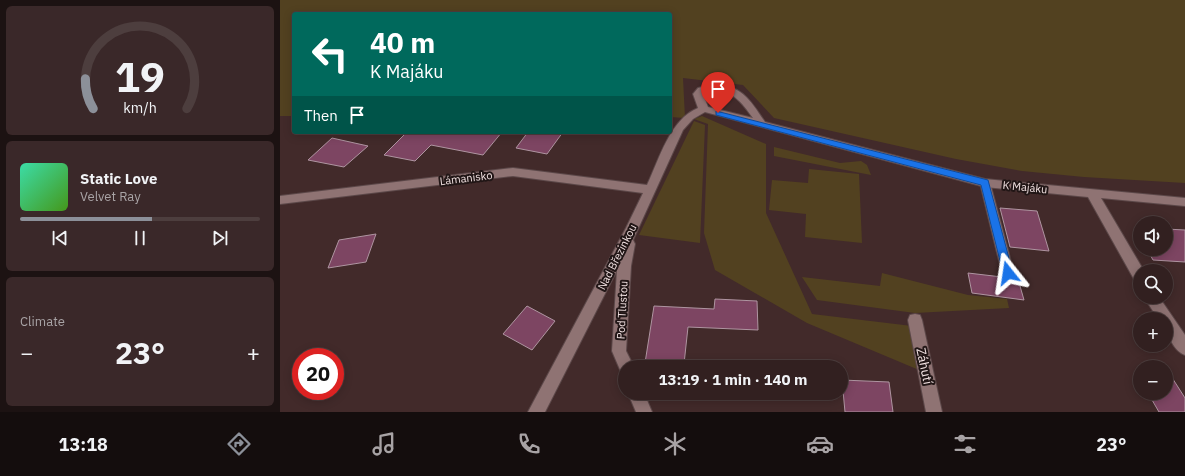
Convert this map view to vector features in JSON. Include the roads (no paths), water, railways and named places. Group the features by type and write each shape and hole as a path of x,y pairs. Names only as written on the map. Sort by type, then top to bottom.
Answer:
{"street":[{"path":"704,109 698,94 701,90 719,88 736,92 744,99 762,125"},
{"name":"K Majáku","path":"704,109 985,183 1185,202"},
{"name":"Nad Březinkou","path":"536,412 632,229 681,124 691,115 704,109"},
{"name":"Lámanisko","path":"280,200 513,172 538,174 651,190"},
{"path":"1092,193 1133,265"},
{"name":"Pod Tlustou","path":"623,360 619,351 624,266 632,229"},
{"name":"Záhutí","path":"915,320 934,412"},
{"path":"1173,330 1185,348"},
{"path":"639,400 644,412"}],"lane":[{"path":"985,183 1008,273"}]}
